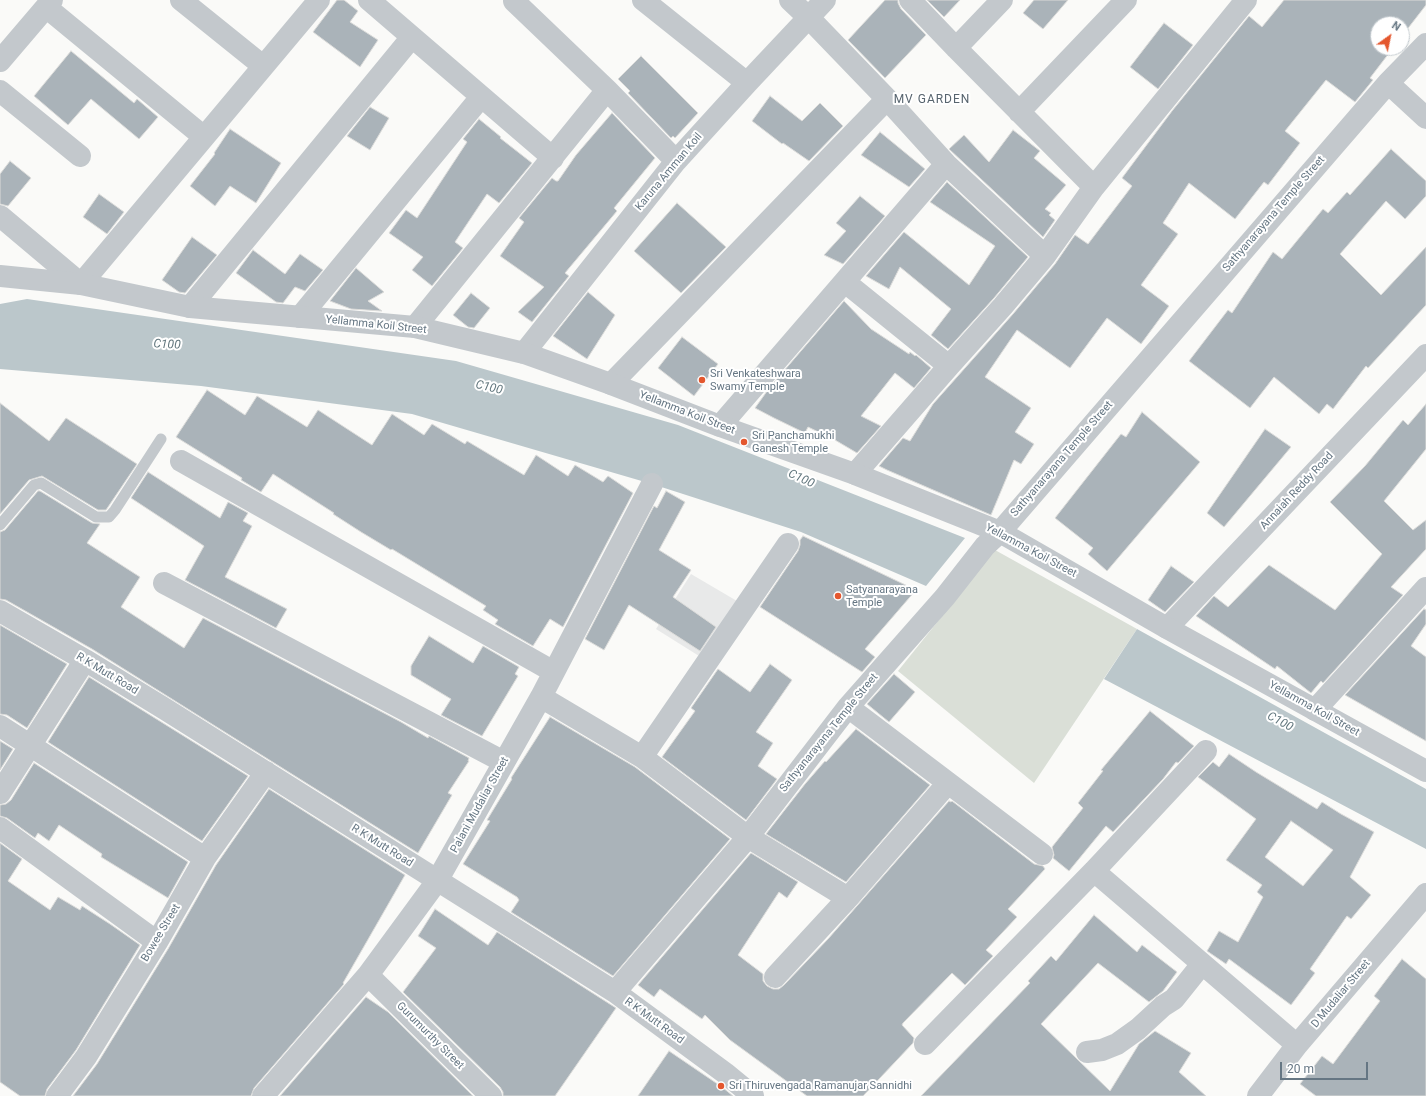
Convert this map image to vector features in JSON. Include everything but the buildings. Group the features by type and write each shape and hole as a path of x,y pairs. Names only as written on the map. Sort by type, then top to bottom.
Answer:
{"street":[{"path":"181,0 263,66"},
{"path":"0,216 81,284 319,0"},
{"path":"369,0 553,158"},
{"path":"643,0 747,83"},
{"path":"790,0 887,99 946,164 1046,256"},
{"name":"Karuna Amman Koil","path":"524,353 676,161 825,0"},
{"path":"910,0 1094,187"},
{"path":"956,48 1002,0"},
{"path":"1019,112 1126,0"},
{"path":"855,474 949,366 1004,306 1046,256 1094,187 1246,0"},
{"path":"514,1 607,90 676,161"},
{"path":"0,61 49,4 204,137"},
{"path":"190,306 412,36"},
{"name":"Sathyanarayana Temple Street","path":"614,992 748,837 848,707 945,597 992,539 1388,83 1426,44"},
{"path":"1388,83 1426,118"},
{"path":"415,327 607,90"},
{"path":"0,91 80,156"},
{"path":"300,317 481,97"},
{"path":"611,384 887,99"},
{"path":"720,426 946,164"},
{"name":"Yellamma Koil Street","path":"0,276 81,284 190,306 415,327 524,353 611,384 720,426 855,474 992,539 1167,628 1426,771"},
{"path":"845,282 949,366"},
{"name":"Annaiah Reddy Road","path":"1167,628 1426,355"},
{"path":"181,462 554,672"},
{"name":"Palani Mudaliar Street","path":"263,1096 368,975 437,881 541,697 652,484"},
{"path":"642,757 788,544"},
{"path":"164,583 504,762"},
{"path":"1315,710 1426,588"},
{"name":"R K Mutt Road","path":"0,611 85,660 266,772 614,992 725,1073 753,1096"},
{"path":"0,793 85,660"},
{"path":"541,697 642,757 748,837 848,898"},
{"path":"848,707 1042,854"},
{"path":"0,726 205,858"},
{"path":"925,1044 1094,871 1206,751"},
{"name":"Bowee Street","path":"58,1096 86,1057 157,942 205,858 266,772"},
{"path":"775,977 848,898 948,783"},
{"path":"0,828 157,942"},
{"path":"1094,871 1297,1045"},
{"name":"D Mudaliar Street","path":"1258,1096 1297,1045 1426,894"},
{"path":"1087,1052 1102,1050 1116,1044 1138,1029 1163,1006 1174,999 1202,964"},
{"name":"Gurumurthy Street","path":"368,975 491,1096"}],"lane":[{"path":"0,525 34,485 41,482 96,516 109,516 115,510 162,439"}],"shaded area":[{"path":"995,550 1137,629 1034,783 898,671"},
{"path":"691,574 754,611 715,666 656,629"}],"water":[{"name":"C100","path":"27,299 456,361 678,425 965,538 926,586 801,532 652,484 412,414 201,386 0,369 0,304"},
{"name":"C100","path":"1137,629 1426,789 1426,849 1104,679"}],"place":[{"name":"Sri Venkateshwara Swamy Temple","path":"702,380"},
{"name":"Sri Panchamukhi Ganesh Temple","path":"744,442"},
{"name":"Satyanarayana Temple","path":"838,596"},
{"name":"Sri Thiruvengada Ramanujar Sannidhi","path":"721,1086"}],"district":[{"name":"MV GARDEN","path":"932,100"}]}
